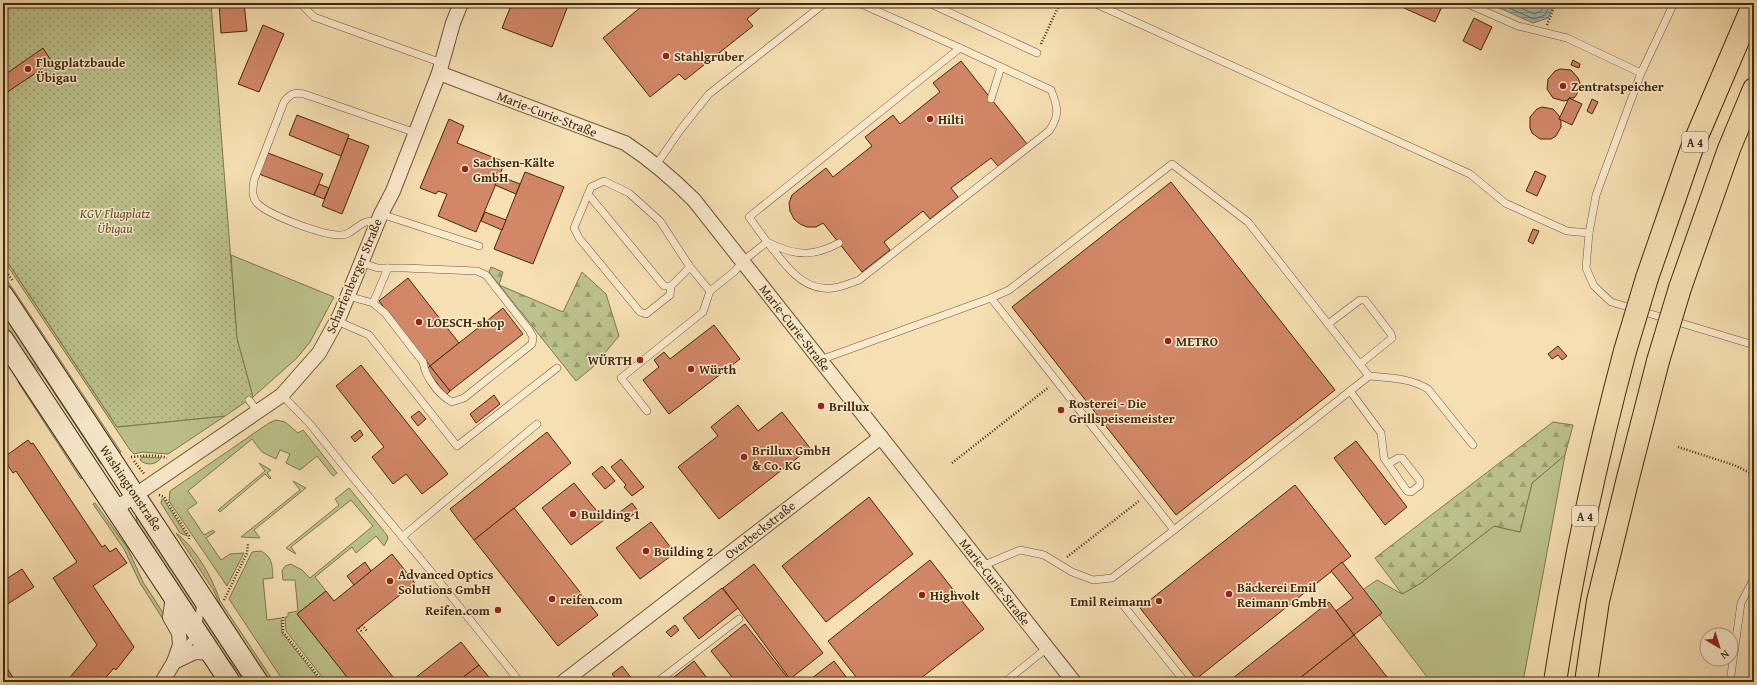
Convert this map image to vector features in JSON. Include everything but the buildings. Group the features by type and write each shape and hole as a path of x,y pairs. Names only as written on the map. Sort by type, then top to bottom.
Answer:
{"highway":[{"name":"A 4","path":"1556,682 1565,618 1583,526 1603,434 1625,351 1692,148 1754,3"},
{"name":"A 4","path":"1586,682 1598,601 1658,361 1680,288 1729,149 1754,89"}],"main road":[{"name":"Washingtonstraße","path":"3,295 258,682"},
{"name":"Washingtonstraße","path":"3,339 230,682"}],"street":[{"name":"Scharfenberger Straße","path":"115,509 282,395 319,353 337,321 362,263 379,218 394,191 440,68 461,3"},
{"name":"Marie-Curie-Straße","path":"440,68 625,143 656,165 694,200 1074,682"},
{"name":"Overbeckstraße","path":"563,682 881,438"},
{"path":"162,682 174,662 180,645 179,633 170,617 173,597"},
{"path":"174,662 195,652 211,653"}],"lane":[{"path":"300,3 314,17 440,68"},
{"path":"656,165 681,129 709,94 825,3"},
{"path":"860,3 960,48 1002,67 1051,90 1056,102 1058,113 1055,123 1049,131 859,280 838,287 823,289 810,285 789,268 767,242 749,217 960,48"},
{"path":"929,3 1036,53"},
{"path":"1094,3 1470,174 1505,203 1567,231 1589,233"},
{"path":"1466,3 1518,26 1567,38 1642,73"},
{"path":"1674,3 1642,73 1596,194 1589,233 1586,268 1594,286 1611,302 1754,345"},
{"path":"991,99 1002,67"},
{"path":"416,133 304,94 296,93 290,95 284,102 254,180 252,193 256,203 269,212 318,232 339,235 348,234 366,222 379,218 479,246"},
{"path":"820,360 991,298 1009,290 1172,164 1248,222 1369,376"},
{"path":"690,267 671,286 670,295 646,314 640,312 579,238 574,228 591,187 604,181 629,193 660,221 690,267 710,291"},
{"path":"588,194 664,286 671,286"},
{"path":"767,242 784,250 807,254 826,250 839,243"},
{"path":"647,411 620,378 703,312 710,291 735,271 743,261 767,242"},
{"path":"348,296 373,303 385,313 423,362 424,371 445,399 452,402 464,398 532,344 533,337 529,330 486,274 477,271 378,268 362,263"},
{"path":"373,303 388,268"},
{"path":"991,298 1174,530"},
{"path":"1328,324 1360,300 1365,300 1392,336 1390,341 1360,364"},
{"path":"337,321 369,335 457,446 557,368"},
{"path":"982,566 1020,550 1044,556 1072,572 1093,580 1112,578 1369,376 1406,380 1418,383 1428,389 1473,445"},
{"path":"1350,391 1381,433 1384,458 1388,464 1407,491 1411,492 1420,485 1420,481 1402,458 1398,458 1388,464"},
{"path":"282,395 310,424 520,682"},
{"path":"249,400 258,412"},
{"path":"402,537 537,424"},
{"path":"1730,682 1741,603 1754,578"},
{"path":"174,662 197,633 202,595"},
{"path":"1123,605 1186,682"},
{"path":"657,682 739,619"},
{"path":"1005,682 1047,648"}],"path":[{"path":"1036,53 1060,3"},
{"path":"1543,33 1556,3"},
{"path":"952,463 1057,381"},
{"path":"1678,447 1734,465 1754,475"},
{"name":"Washingtonstraße","path":"144,473 131,457 141,455 158,455 182,462"},
{"path":"1056,562 1067,558 1147,495"},
{"name":"Washingtonstraße","path":"159,496 164,497 189,536 189,539"},
{"path":"224,600 247,553 248,544"},
{"path":"282,617 284,632 323,682"},
{"path":"362,625 366,630"},
{"path":"359,628 363,633"}],"green space":[{"name":"KGV Flugplatz Übigau","path":"3,3 211,3 237,339 253,397 225,416 117,427 3,255"},
{"path":"3,255 117,427 225,416 168,454 142,452 134,454 3,259"},
{"path":"231,255 334,297 310,342 297,358 253,397 237,339"},
{"path":"491,267 503,272 499,285 489,272"},
{"path":"582,272 606,294 619,336 594,366 576,381 500,285 563,312"},
{"path":"3,274 121,452 117,455 3,283"},
{"path":"3,307 105,461 101,464 43,376 3,328"},
{"path":"18,382 22,382 84,476 81,479"},
{"path":"276,420 285,422 298,433 303,430 337,473 333,476 317,456 300,470 286,463 290,454 280,450 276,459 262,452 252,439 188,491 197,503 187,510 204,535 213,530 215,532 206,538 221,560 230,554 244,553 227,586 169,501 170,491 269,423"},
{"path":"1553,422 1573,425 1565,455 1532,483 1520,532 1494,526 1421,583 1402,594 1375,558"},
{"path":"1565,455 1523,682 1431,682 1361,591 1377,580 1402,594 1421,583 1494,526 1520,532 1532,483"},
{"path":"142,457 161,458 154,463 148,464 140,460"},
{"path":"259,463 271,470 267,473 271,478 270,479 265,474 220,512 218,510 265,471"},
{"path":"293,481 306,488 254,530 260,538 241,537 300,490"},
{"path":"349,488 387,535 388,539 384,546 376,536 356,553 352,547 315,577 326,591 297,614 351,682 326,682 286,631 285,617 288,617 288,613 298,611 295,580 283,580 282,571 285,566 291,564 302,570 310,578 373,526 351,500 291,547 296,554 286,548 339,505 335,499"},
{"path":"162,499 187,536 180,533 161,503"},
{"path":"95,503 127,547 143,582 169,622 166,624 140,583 124,549 93,504"},
{"path":"136,515 195,598 197,619 138,529"},
{"path":"176,533 190,546 202,564 213,583 220,601 274,682 267,682 224,614 214,591"},
{"path":"261,551 270,559 273,578 263,579 267,620 281,618 282,633 321,682 284,682 229,599 252,552"},
{"path":"204,612 252,682 245,682 202,627"}],"water":[{"path":"1488,3 1555,3 1548,18 1533,23"}],"place":[{"name":"Stahlgruber","path":"666,56"},
{"name":"Flugplatzbaude Übigau","path":"28,69"},
{"name":"Zentratspeicher","path":"1563,86"},
{"name":"Hilti","path":"930,119"},
{"name":"Sachsen-Kälte GmbH","path":"465,169"},
{"name":"LOESCH-shop","path":"419,322"},
{"name":"METRO","path":"1168,341"},
{"name":"WÜRTH","path":"640,360"},
{"name":"Würth","path":"691,369"},
{"name":"Brillux","path":"821,406"},
{"name":"Rosterei - Die Grillspeisemeister","path":"1061,410"},
{"name":"Brillux GmbH & Co. KG","path":"744,457"},
{"name":"Building 1","path":"573,514"},
{"name":"Building 2","path":"646,551"},
{"name":"Advanced Optics Solutions GmbH","path":"390,581"},
{"name":"Bäckerei Emil Reimann GmbH","path":"1229,594"},
{"name":"Highvolt","path":"922,595"},
{"name":"reifen.com","path":"552,599"},
{"name":"Emil Reimann","path":"1159,601"},
{"name":"Reifen.com","path":"498,610"}]}
